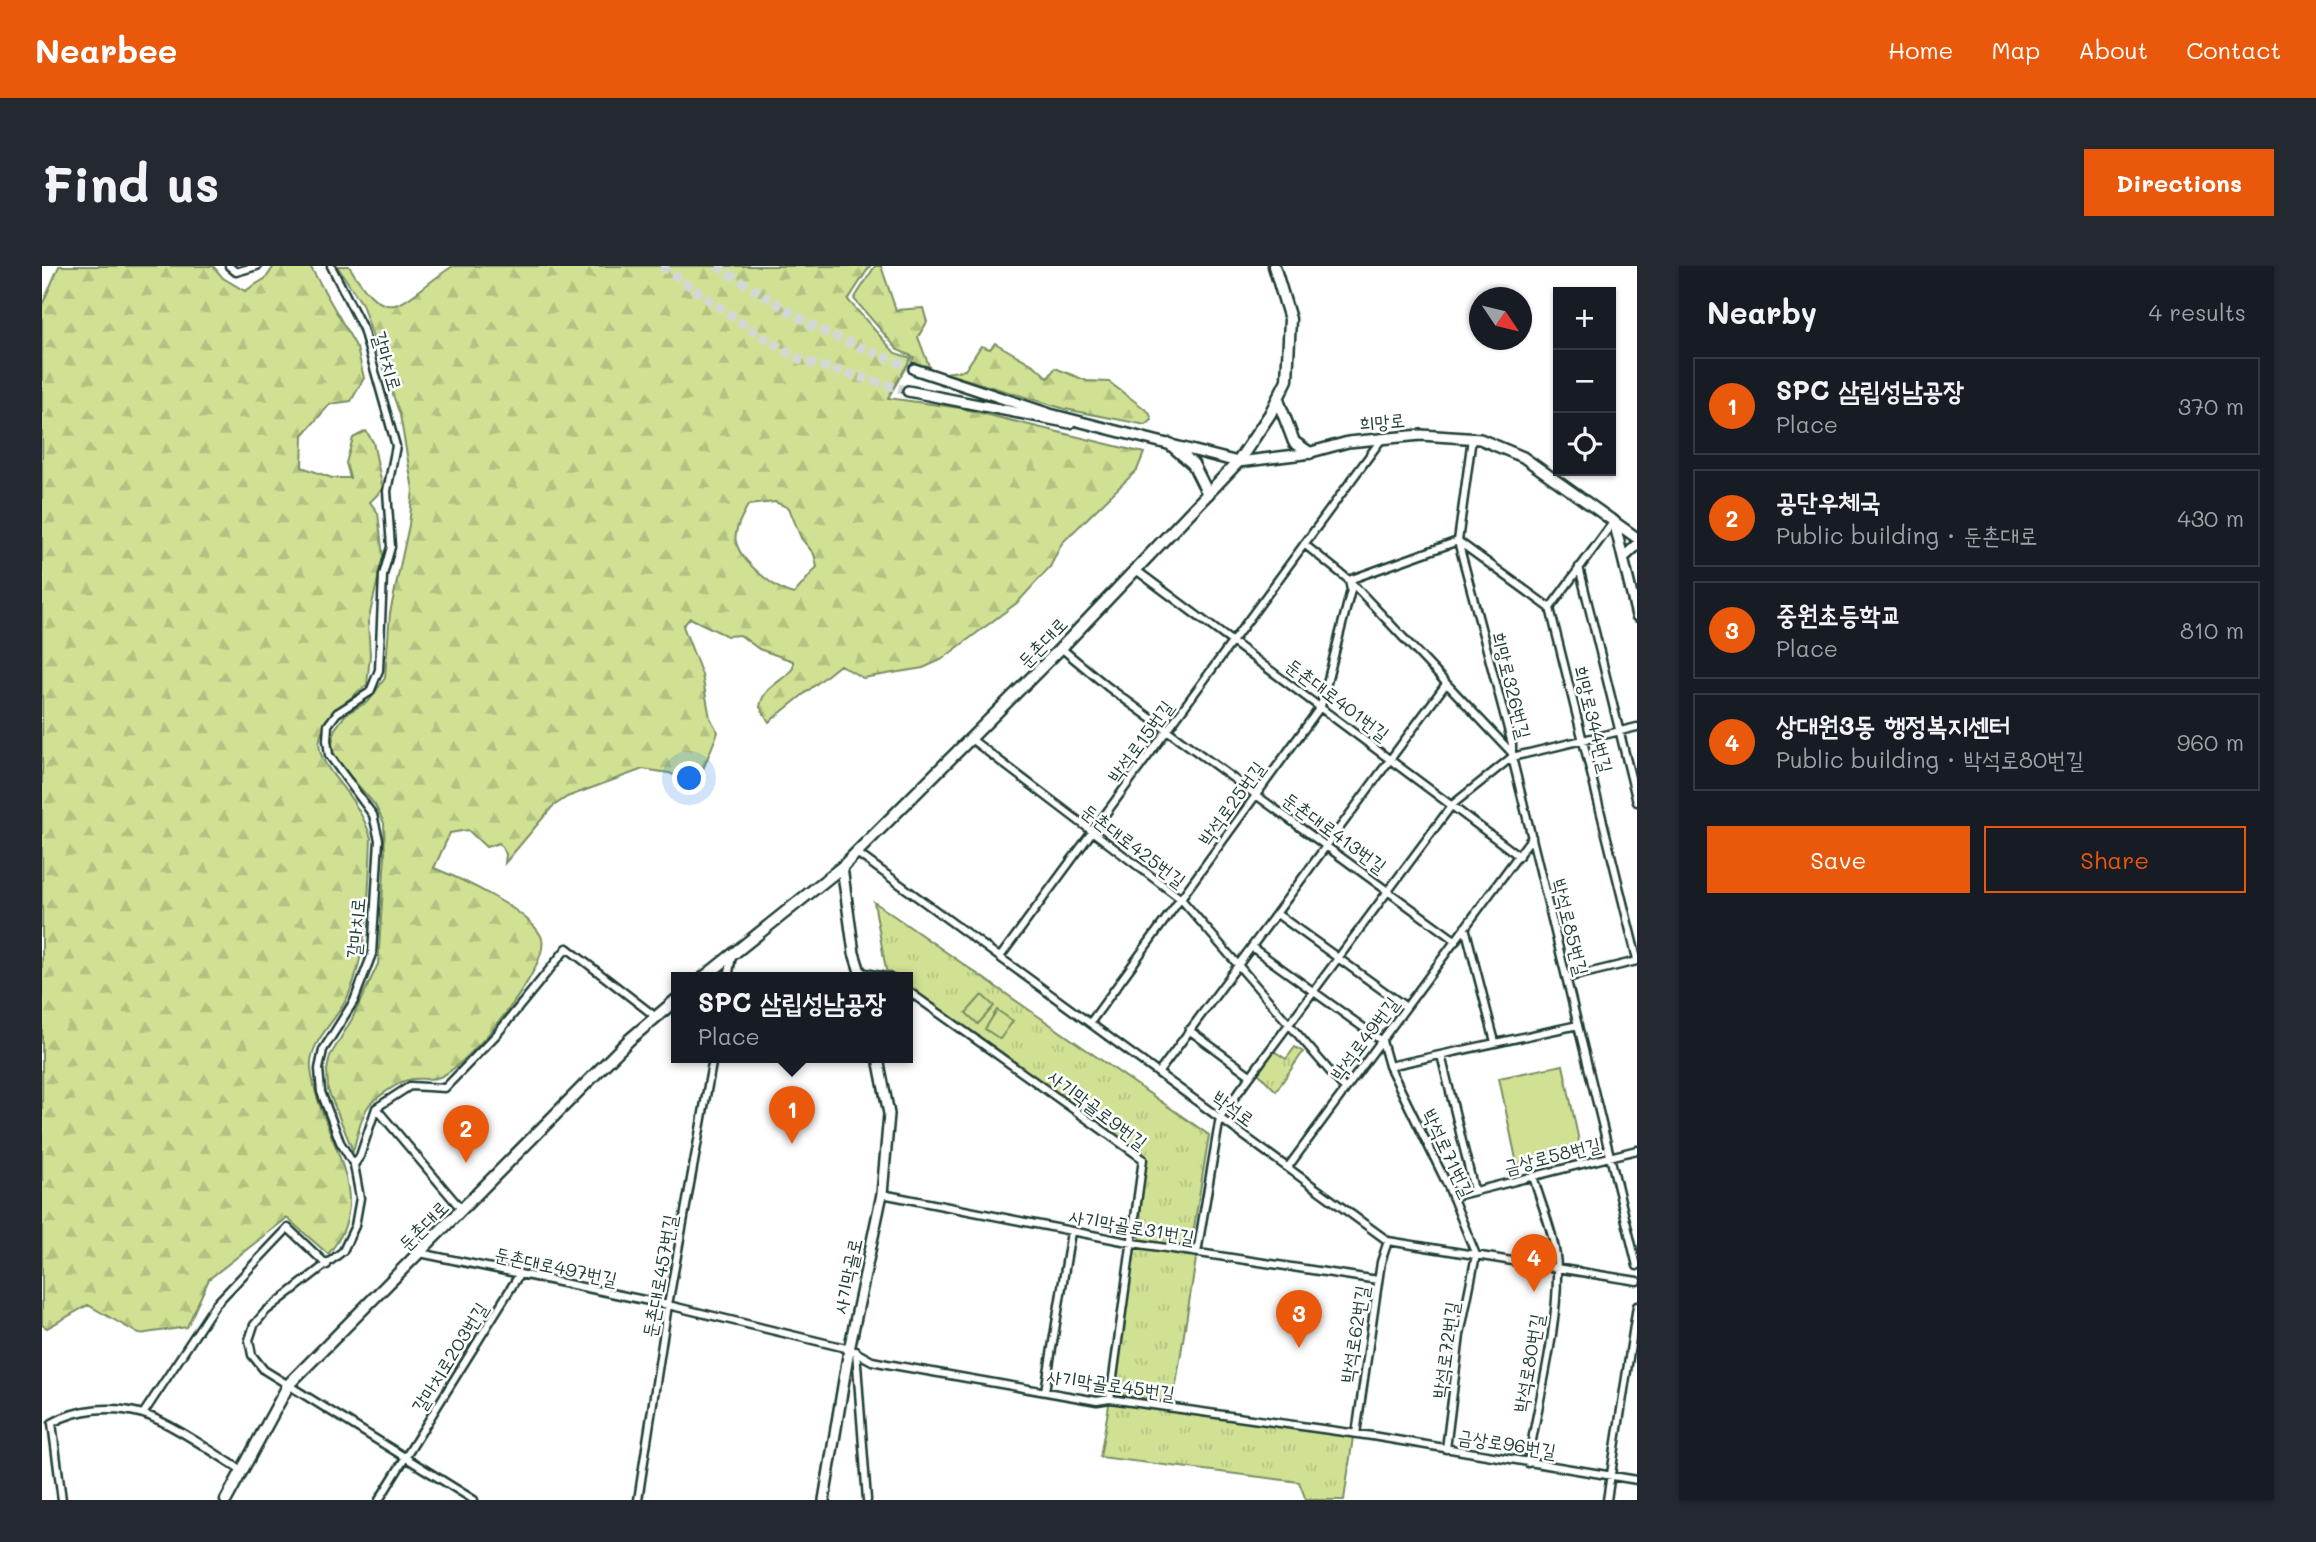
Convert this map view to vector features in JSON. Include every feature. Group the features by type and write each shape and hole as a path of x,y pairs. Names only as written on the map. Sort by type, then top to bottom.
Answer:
{"main road":[{"name":"둔촌대로","path":"710,972 857,853 1061,648 1238,462 1278,400 1287,380 1290,319 1274,266"},
{"name":"희망로","path":"914,369 1050,414 1238,462 1310,453 1348,442 1421,435 1472,438 1523,457 1637,538"},
{"name":"희망로","path":"908,391 1053,422 1107,427"},
{"path":"1278,400 1294,442 1310,453"},
{"path":"1170,444 1193,464 1208,494"},
{"path":"1614,522 1637,615"},
{"path":"1623,558 1637,545"},
{"path":"842,867 860,972"},
{"name":"둔촌대로","path":"226,1500 289,1384 629,1040 671,1005"},
{"name":"사기막골로","path":"824,1500 882,1194 889,1114 879,1063"}],"street":[{"path":"229,266 236,272 257,266"},
{"name":"갈마치로","path":"331,266 363,329 396,446 387,491 391,547 383,575 379,670 370,692 337,713 328,725 327,740 329,755 373,815 379,840 372,954 354,1001 323,1050 319,1069 321,1092 331,1123 354,1165 360,1198 355,1226 343,1251 266,1311 254,1325 249,1340 252,1355 264,1370 474,1500"},
{"name":"희망로326번길","path":"1472,438 1458,541 1532,837"},
{"name":"박석로15번길","path":"1000,957 1381,440"},
{"path":"1349,580 1458,541 1550,608 1614,522"},
{"path":"1304,544 1349,580 1512,755"},
{"name":"희망로344번길","path":"1579,567 1637,802"},
{"name":"둔촌대로401번길","path":"1136,570 1234,640 1519,856"},
{"name":"박석로25번길","path":"1090,1023 1321,706 1350,590 1349,580"},
{"name":"희망로344번길","path":"1550,608 1637,960"},
{"name":"둔촌대로413번길","path":"1061,648 1455,941"},
{"path":"1159,1072 1446,684"},
{"path":"1197,1253 1220,1117 1452,805 1512,755 1637,727"},
{"name":"둔촌대로425번길","path":"971,739 1181,899 1345,1089"},
{"name":"박석로49번길","path":"1287,1167 1532,837"},
{"name":"박석로85번길","path":"1532,837 1637,1266"},
{"name":"박석로","path":"857,853 1388,1241 1637,1280"},
{"path":"1277,914 1406,1007"},
{"path":"1465,927 1495,1042"},
{"path":"354,1165 360,1156 376,1108 410,1086 445,1088 497,1034 567,948 656,1017"},
{"path":"1253,948 1381,1041"},
{"path":"729,972 732,953"},
{"path":"1567,978 1637,960"},
{"name":"사기막골로9번길","path":"913,994 1143,1159 1110,1399"},
{"path":"1389,1066 1578,1025"},
{"path":"1189,1031 1250,1075"},
{"name":"박석로71번길","path":"1381,1041 1389,1066 1476,1255"},
{"path":"1441,1055 1474,1190"},
{"name":"둔촌대로457번길","path":"638,1500 668,1306 712,1063"},
{"path":"376,1108 462,1210"},
{"name":"금상로58번길","path":"1451,1197 1637,1150"},
{"name":"박석로80번길","path":"1528,1462 1554,1311 1557,1269 1553,1244 1532,1176"},
{"name":"사기막골로31번길","path":"882,1194 1133,1243 1378,1280"},
{"path":"142,1414 215,1305 288,1228 327,1265"},
{"path":"1045,1391 1071,1231"},
{"name":"박석로62번길","path":"1356,1433 1378,1280 1388,1241"},
{"name":"둔촌대로497번길","path":"420,1253 668,1306 853,1350"},
{"name":"박석로72번길","path":"1446,1449 1460,1335 1476,1255"},
{"name":"갈마치로203번길","path":"379,1500 519,1275"},
{"path":"1607,1500 1637,1306"},
{"path":"853,1350 867,1500"},
{"name":"사기막골로45번길","path":"853,1350 872,1361 1097,1401 1110,1399 1373,1436"},
{"path":"62,1500 52,1423 70,1413 90,1409 142,1414 243,1471"},
{"name":"금상로96번길","path":"1373,1436 1637,1480"}],"green space":[{"path":"59,266 213,266 223,278 245,291 266,278 274,266 310,266 357,348 364,378 351,401 330,404 303,435 302,467 332,478 350,478 346,463 353,438 366,431 373,442 383,489 370,502 378,513 383,557 368,622 370,655 367,685 338,709 323,729 319,746 324,761 360,813 371,838 366,921 359,964 346,1000 318,1042 311,1059 316,1093 348,1187 349,1209 343,1232 328,1254 287,1218 209,1279 187,1327 139,1334 88,1305 47,1328 42,1325 42,305"},
{"path":"337,266 349,266 363,287 376,300 387,305 408,299 453,266 870,266 848,300 895,353 911,358 888,398 960,408 1144,453 1137,470 1062,543 1050,567 1018,602 941,660 923,668 863,678 840,665 769,722 760,707 762,700 769,689 793,668 793,661 759,649 740,635 727,636 690,618 683,626 702,675 710,718 718,732 697,784 669,773 643,769 567,797 552,807 505,863 506,854 499,843 486,847 468,830 450,833 434,868 492,896 522,916 541,936 542,949 522,990 506,1013 469,1055 440,1077 404,1082 368,1106 353,1151 328,1090 327,1070 330,1056 352,1019 378,964 385,856 384,823 375,805 339,763 331,748 335,729 346,714 369,701 385,678 390,613 409,525 413,490 400,415 362,304","holes":["775,502 789,508 801,538 814,554 817,567 794,594 760,574 739,550 735,538 748,505"]},
{"path":"875,266 881,266 896,310 923,308 927,322 918,337 929,366 911,364 914,357 898,350 854,299"},
{"path":"995,343 1035,366 1048,378 1055,368 1087,381 1109,382 1149,412 1152,420 1146,425 1065,409 945,373 965,370 981,346 990,349"},
{"path":"874,902 1209,1135 1193,1234 1188,1240 1168,1248 1152,1245 1139,1237 1144,1157 913,990 913,972 886,970"},
{"path":"982,995 994,1006 978,1024 966,1013"},
{"path":"997,1010 1013,1021 1000,1039 985,1029"},
{"path":"1295,1047 1303,1052 1276,1091 1258,1073 1274,1051 1286,1059"},
{"path":"1563,1065 1581,1151 1517,1164 1499,1078"},
{"path":"1133,1243 1197,1253 1173,1403 1111,1393"},
{"path":"1110,1399 1265,1420 1353,1437 1344,1500 1306,1500 1299,1482 1100,1457"}],"tunnel":[{"path":"661,266 752,330 801,360 908,391"},
{"path":"717,266 819,330 914,369"}],"place":[{"name":"SPC 삼립성남공장","path":"792,1144"},
{"name":"공단우체국","path":"466,1163"},
{"name":"상대원3동 행정복지센터","path":"1534,1292"},
{"name":"중원초등학교","path":"1299,1348"}]}
